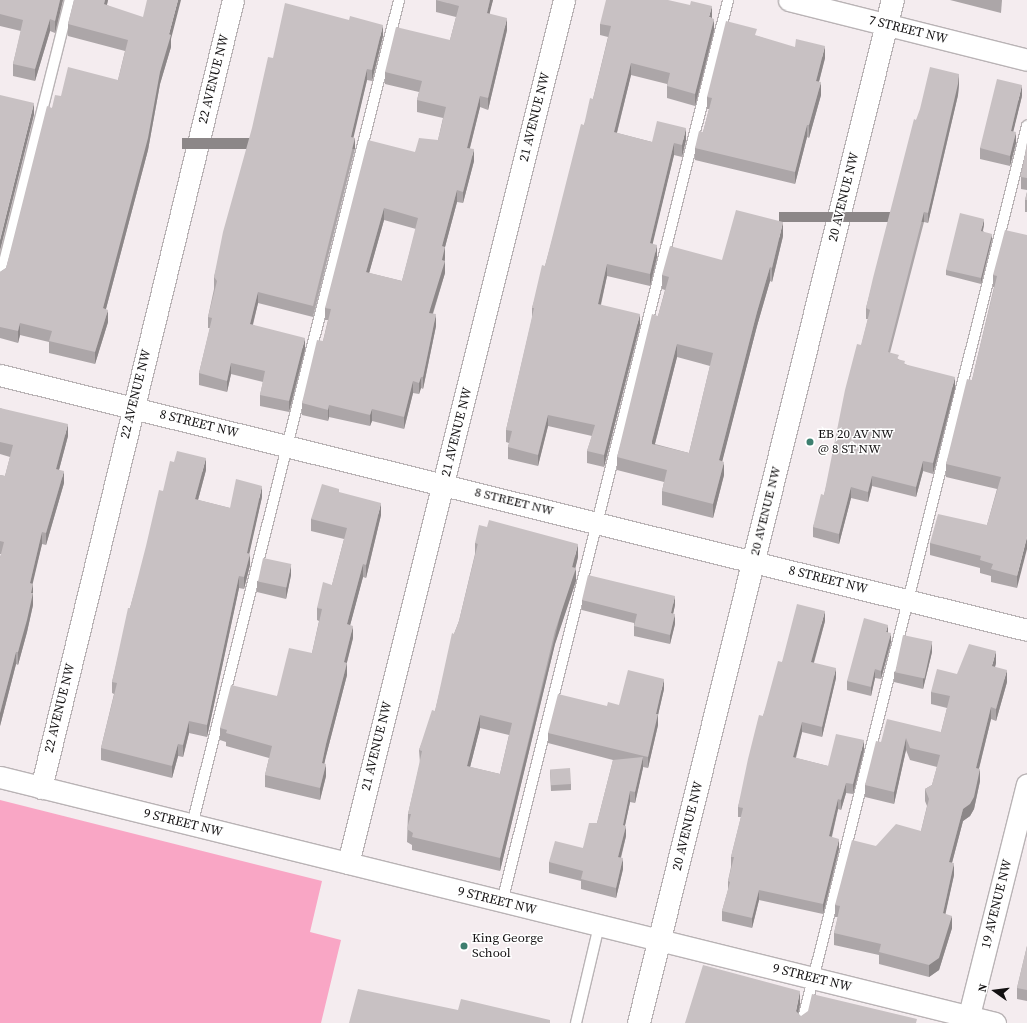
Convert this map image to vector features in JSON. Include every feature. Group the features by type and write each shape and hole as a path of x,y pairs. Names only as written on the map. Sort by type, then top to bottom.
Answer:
{"street":[{"name":"22 AVENUE NW","path":"41,788 234,0"},
{"name":"21 AVENUE NW","path":"348,863 444,485 564,0"},
{"name":"7 STREET NW","path":"789,0 1027,60"},
{"name":"20 AVENUE NW","path":"639,1023 893,0"},
{"name":"8 STREET NW","path":"0,375 1027,630"},
{"name":"9 STREET NW","path":"0,778 660,940 968,1020 995,1023"},
{"name":"19 AVENUE NW","path":"968,1020 1027,784"}],"lane":[{"path":"0,278 70,0"},
{"path":"192,825 399,0"},
{"path":"502,902 728,0"},
{"path":"802,1023 1027,126"},
{"path":"576,1023 599,926"}],"shaded area":[{"path":"0,800 322,881 310,932 341,940 321,1023 0,1023"}],"building":[{"path":"0,0 60,0 55,21 50,19 35,69 13,64 23,20 0,14"},
{"path":"74,0 105,0 104,4 143,17 147,0 178,0 169,34 171,35 160,72 148,138 103,308 108,310 95,352 49,341 52,331 20,323 18,331 0,327 0,272 6,268 47,106 52,108 55,95 61,96 68,67 118,80 128,40 68,24"},
{"path":"436,0 490,0 487,13 507,18 488,98 480,96 467,148 474,149 463,192 457,190 442,246 445,247 442,260 445,261 429,313 436,314 423,377 421,377 419,383 413,381 404,417 372,409 370,415 329,405 328,410 302,403 317,340 323,341 331,309 325,308 368,140 415,152 419,138 438,140 446,107 417,100 422,81 385,72 396,27 450,40 459,6","holes":["384,208 418,218 402,281 366,272"]},
{"path":"606,0 668,0 690,5 691,1 712,6 709,17 714,19 695,94 667,86 670,73 631,63 614,132 652,142 657,121 686,128 682,145 674,143 650,243 657,245 650,274 607,264 598,304 640,314 604,455 587,451 595,425 548,415 538,455 508,447 512,431 506,430 534,308 532,308 542,265 545,266 581,124 584,125 590,98 593,99 611,26 600,24"},
{"path":"285,3 349,20 350,16 383,25 372,70 367,69 351,137 355,138 313,306 258,292 250,324 305,338 289,401 260,395 265,371 231,363 227,381 199,373 212,318 208,317 217,281 214,277 223,232 252,128 268,57 273,58"},
{"path":"726,21 757,29 755,35 795,47 796,39 825,46 816,81 821,82 809,125 807,125 795,172 695,148 699,131 703,132 712,98 707,97"},
{"path":"930,67 959,74 958,84 928,213 924,212 888,352 899,355 897,359 905,361 904,364 955,377 933,463 923,461 916,487 872,476 868,492 851,487 839,534 813,527 821,494 824,495 845,390 857,344 861,345 870,310 866,308 873,278 914,119 916,120 920,109"},
{"path":"997,79 1022,85 1011,131 1016,132 1010,156 980,148"},
{"path":"0,95 34,103 0,240"},
{"path":"1027,143 1027,178 1021,177"},
{"path":"736,210 783,222 772,268 770,267 757,312 719,460 724,462 713,504 662,491 667,470 617,457 652,314 658,316 669,277 662,275 670,246 722,260","holes":["677,344 713,353 689,453 652,444"]},
{"path":"960,213 984,219 981,231 992,234 981,278 946,270"},
{"path":"1005,230 1027,235 1027,537 1017,576 991,569 993,564 980,560 981,556 930,543 938,514 987,525 1001,477 946,464 967,379 972,380 997,276 993,275"},
{"path":"0,408 68,424 56,469 64,471 46,533 42,532 30,583 33,584 31,593 33,593 27,620 18,652 16,652 0,713 0,558 4,542 0,541 0,475 5,476 13,445 0,442"},
{"path":"177,451 206,458 195,499 230,508 236,479 262,486 247,553 250,554 244,577 239,576 207,725 189,721 183,745 178,744 172,766 101,748 117,683 112,682 128,608 130,608 159,490 163,491 170,461 174,462"},
{"path":"322,484 339,489 339,492 381,503 366,565 363,564 347,624 353,626 344,662 347,663 326,744 322,763 326,764 320,788 265,775 272,746 226,733 227,730 220,728 231,685 277,696 289,648 312,653 322,609 317,608 323,582 332,585 347,528 311,519"},
{"path":"489,520 578,544 572,567 576,568 555,631 500,858 412,837 413,833 407,829 411,814 408,814 422,751 419,750 432,710 435,711 452,633 454,634 459,621 478,543 475,543 479,525 487,527","holes":["480,715 512,723 500,774 467,766"]},
{"path":"263,558 291,564 286,588 258,581"},
{"path":"588,575 675,596 671,613 675,614 670,635 634,626 637,614 582,600"},
{"path":"797,604 825,611 811,662 836,668 822,727 802,722 793,757 828,766 836,734 864,740 853,784 846,783 841,800 838,799 829,836 839,839 823,904 759,890 752,918 722,911 730,882 728,881 734,857 731,857 743,808 738,807 748,759 759,715 763,716 778,661 782,662"},
{"path":"864,618 888,625 886,632 891,633 881,671 875,669 871,687 847,681"},
{"path":"903,635 932,641 924,678 895,672"},
{"path":"969,644 996,651 992,666 1007,670 996,709 991,707 976,768 980,769 974,797 970,804 963,809 949,862 954,863 943,913 952,916 939,958 929,965 879,952 881,944 834,933 840,906 835,905 852,840 876,846 896,824 921,831 929,799 925,789 932,785 940,755 910,748 906,738 894,792 865,785 876,741 881,742 887,719 941,732 950,696 931,692 937,669 957,674"},
{"path":"628,670 664,679 648,757 548,733 558,694 607,706 608,702 619,705"},
{"path":"643,757 635,792 630,791 623,825 626,826 618,857 623,858 616,888 581,879 583,871 549,862 555,841 583,848 589,823 597,823 613,760"},
{"path":"570,768 571,784 551,785 550,769"},
{"path":"1027,946 1027,990 1017,988"},
{"path":"703,965 800,991 796,1011 801,1016 808,1011 812,994 917,1019 916,1023 685,1023"},
{"path":"358,989 458,1010 461,999 550,1020 550,1023 349,1023"}],"place":[{"name":"EB 20 AV NW @ 8 ST NW","path":"810,442"},
{"name":"King George School","path":"464,946"}]}
